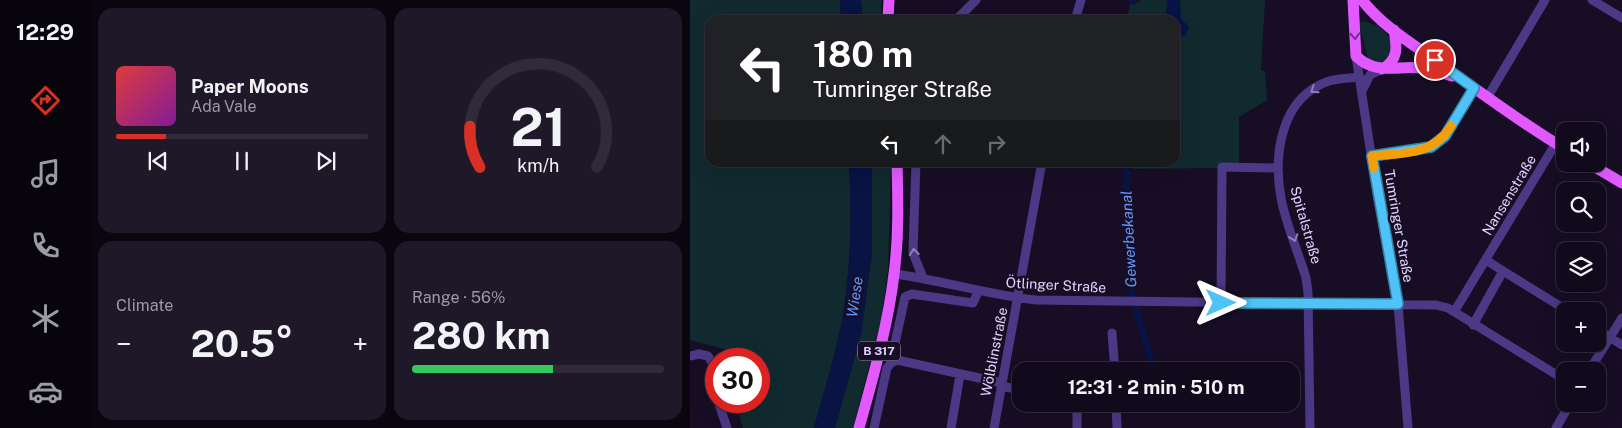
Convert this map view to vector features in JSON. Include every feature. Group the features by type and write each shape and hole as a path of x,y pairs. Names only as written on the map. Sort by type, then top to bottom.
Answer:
{"main road":[{"path":"888,15 889,0"},
{"name":"Tumringer Straße","path":"1353,0 1356,56"},
{"path":"1362,0 1375,16 1460,79 1556,143"},
{"path":"1354,16 1375,16"},
{"path":"1380,70 1395,58 1397,45 1394,30"},
{"path":"1356,56 1368,67 1380,70 1424,68 1460,79"},
{"name":"B 317","path":"859,428 882,340 894,274 898,211 897,167"},
{"path":"1603,172 1622,183"}],"street":[{"path":"961,15 976,0"},
{"path":"1076,15 1081,0"},
{"path":"1487,98 1545,0"},
{"path":"1592,0 1622,18"},
{"name":"Tumringer Straße","path":"1356,56 1398,304 1408,428"},
{"path":"1363,89 1370,75 1380,70"},
{"name":"Spitalstraße","path":"1310,428 1309,303 1306,278 1281,198 1278,168 1280,146 1285,125 1294,106 1320,86 1330,81 1360,76"},
{"path":"1372,156 1431,147 1445,136 1474,88"},
{"name":"Nansenstraße","path":"1454,312 1556,152"},
{"path":"916,167 913,253 923,278"},
{"name":"Wölblinstraße","path":"994,428 1041,167"},
{"path":"1221,303 1222,167 1278,168"},
{"path":"1486,260 1556,304"},
{"path":"1473,325 1504,271"},
{"name":"Ötlinger Straße","path":"894,274 923,278 978,292 1018,298 1221,303 1436,305 1454,312 1556,375"},
{"path":"897,360 893,352 907,295 973,303 978,292"},
{"path":"1595,362 1622,318"},
{"path":"1112,333 1114,362"},
{"path":"1606,335 1622,345"},
{"path":"690,356 699,354 705,355"},
{"path":"877,427 888,368 893,361 897,360 1012,388"},
{"path":"950,428 960,375"},
{"path":"1077,412 1077,428"},
{"path":"1116,412 1117,428"},
{"path":"1556,428 1565,412"},
{"path":"722,413 727,428"}],"green space":[{"path":"690,0 840,0 841,15 705,15 705,167 849,167 849,261 844,310 837,344 814,428 743,428 739,413 770,413 770,348 720,348 690,340"},
{"path":"861,0 881,0 881,15 862,15"},
{"path":"1140,0 1265,0 1261,70 1265,71 1267,100 1239,117 1239,164 1219,168 1133,169 1133,167 1180,167 1180,15 1127,15 1131,2 1139,3"},
{"path":"1362,21 1375,25 1388,36 1393,53 1381,67 1369,62 1359,24"},
{"path":"872,167 891,167 888,270 881,321 853,428 835,428 861,334 872,253"}],"water":[{"path":"840,0 861,0 862,15 841,15"},
{"path":"1167,0 1180,0 1181,19 1189,27 1186,35 1180,38 1180,15 1166,15"},
{"name":"Wiese","path":"849,167 872,167 872,253 861,334 835,428 814,428 837,344 844,310 849,261"}],"waterway":[{"name":"Gewerbekanal","path":"1126,167 1129,284 1151,362"}],"slow traffic":[{"path":"1374,168 1372,156 1431,147 1445,136 1451,126"}],"route":[{"path":"1221,303 1398,304 1378,200 1372,156 1431,147 1445,136 1474,88 1435,60"}]}
